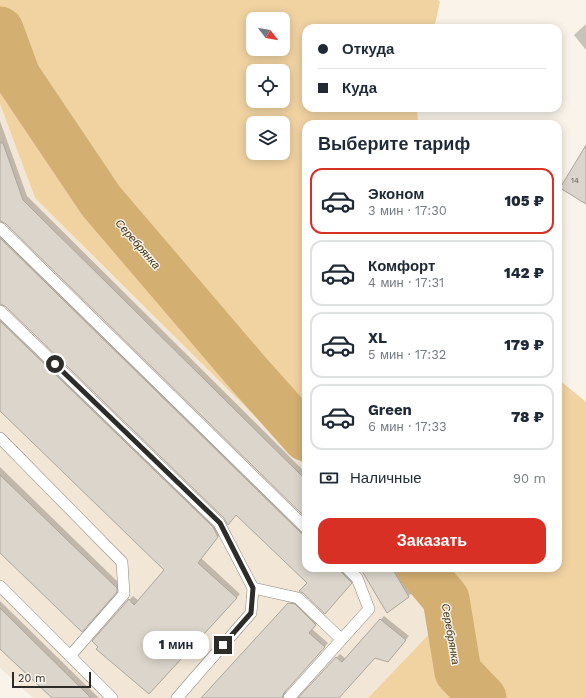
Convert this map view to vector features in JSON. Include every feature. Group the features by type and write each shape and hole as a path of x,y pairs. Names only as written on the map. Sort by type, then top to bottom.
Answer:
{"lane":[{"path":"0,228 302,524"},
{"path":"0,311 220,523 253,588 251,613 177,698"},
{"path":"0,438 122,562 124,594 70,656"},
{"path":"289,698 368,609 357,578 351,572"},
{"path":"0,586 112,698"},
{"path":"253,588 298,598 341,639"}],"shaded area":[{"path":"0,0 438,0 440,2 435,24 302,24 302,112 417,112 418,120 302,120 302,463 35,198 0,104"},
{"path":"0,104 35,198 302,463 302,572 411,572 433,630 368,698 33,698 0,668"},
{"path":"562,382 586,402 586,698 368,698 433,630 411,572 562,572"}],"building":[{"path":"0,143 3,143 23,200 302,476 302,514 5,223 0,221"},
{"path":"586,145 586,204 562,189 562,185"},
{"path":"0,238 302,533 302,572 342,572 352,583 325,614 299,591 307,583 236,515 228,525 224,518 5,306 0,304"},
{"path":"0,321 213,527 218,537 198,563 237,598 149,694 96,649 98,647 92,641 129,599 134,605 164,570 0,411"},
{"path":"0,475 117,588 117,592 82,632 0,553"},
{"path":"363,572 394,572 409,597 387,613"},
{"path":"288,603 295,604 316,625 309,633 325,647 284,693 282,698 201,698"},
{"path":"0,608 91,698 52,698 0,649"},
{"path":"380,619 406,640 388,662 375,658 339,698 298,698 336,657 342,662"}],"waterway":[{"name":"Серебрянка","path":"0,30 17,76 101,201 248,373 302,434"},
{"name":"Серебрянка","path":"423,572 446,599 458,672 483,698"}],"route":[{"path":"55,364 220,523 253,588 251,613 223,645"}]}
